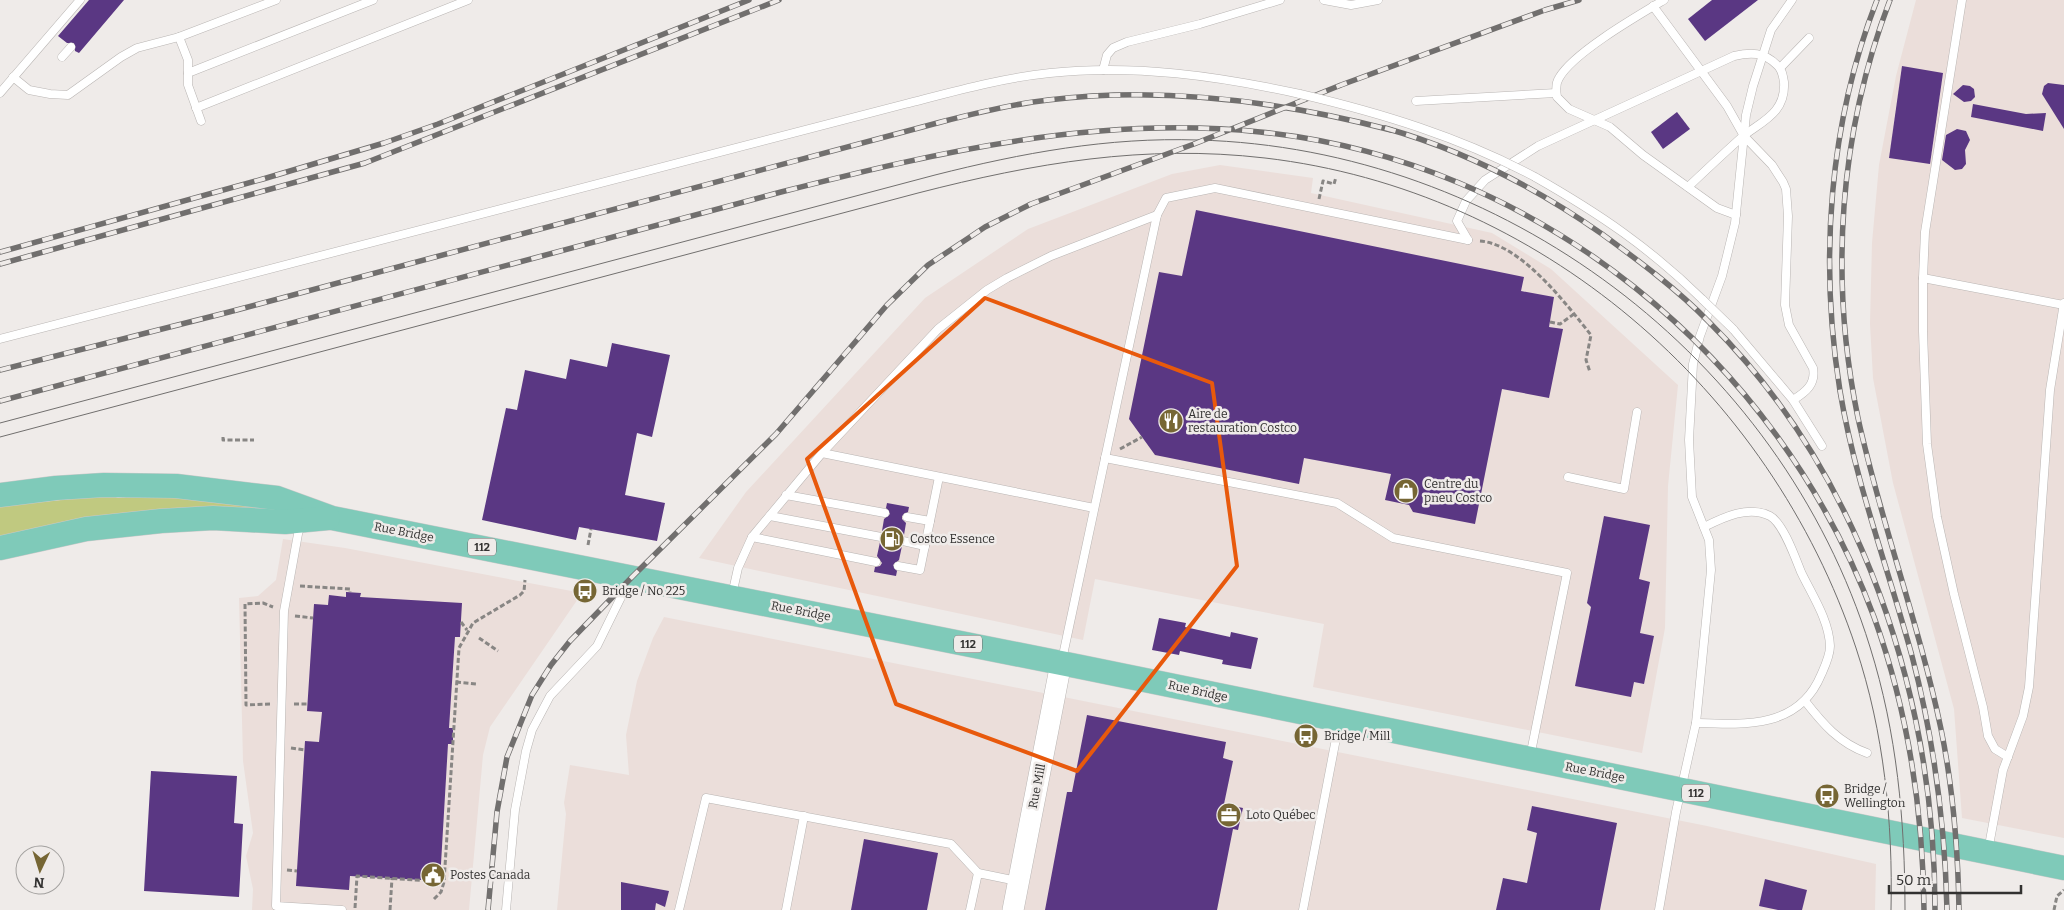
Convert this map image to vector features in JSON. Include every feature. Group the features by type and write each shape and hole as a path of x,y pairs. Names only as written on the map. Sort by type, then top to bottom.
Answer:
{"main road":[{"name":"Rue Bridge","path":"0,496 86,486 176,486 250,493 284,499 301,513"},
{"name":"Rue Bridge","path":"0,548 86,529 161,520 301,513 1061,663 2064,868"}],"street":[{"name":"Rue Mill","path":"1013,910 1061,663"}],"lane":[{"path":"0,93 80,0"},
{"path":"13,77 29,90 68,95 129,52 147,45 179,37 276,0"},
{"path":"188,73 373,0"},
{"path":"196,108 468,0"},
{"path":"1246,0 1249,10"},
{"path":"1103,70 1107,55 1113,48 1127,42 1280,0"},
{"path":"1324,0 1351,5 1378,0"},
{"path":"1664,0 1615,30 1583,54 1559,78 1556,93 1562,105 1610,127 1643,154 1718,208 1736,215"},
{"path":"1660,910 1681,790 1696,723 1712,570 1709,540 1692,497 1689,440 1691,379 1700,336 1722,276 1736,215 1746,115 1762,55 1771,30 1792,0"},
{"path":"1962,0 1925,232 1922,331 1927,444 1937,517 1954,594 1984,707 1988,736 1995,749 2008,756"},
{"path":"1653,6 1727,106 1744,136 1772,165 1786,189 1785,305 1790,325 1810,361 1814,375 1809,388 1793,400"},
{"path":"179,37 188,60 188,85 201,121"},
{"path":"1780,68 1809,38"},
{"path":"62,57 72,47"},
{"path":"1061,663 1157,215 1166,198 1215,188 1468,240 1458,221 1466,202 1485,180 1538,146 1703,72 1734,56 1754,53 1762,55 1780,68 1784,85 1779,106 1768,120 1744,136 1688,187"},
{"path":"0,339 964,89 1048,73 1103,70 1196,74 1300,94 1374,113 1438,133 1478,149 1535,177 1617,226 1659,258 1733,329 1793,400 1822,446"},
{"path":"1416,101 1556,93"},
{"path":"732,597 738,568 752,537 822,453 938,329 987,290 1051,256 1157,215"},
{"path":"1923,278 2064,304 2049,406 2029,687 2023,716 2008,756 1987,852"},
{"path":"1568,477 1624,489 1637,412"},
{"path":"822,453 1094,508"},
{"path":"1105,458 1338,503 1393,538 1567,572 1530,759"},
{"path":"898,566 920,570 939,477"},
{"path":"786,495 885,513"},
{"path":"1696,723 1743,723 1790,714 1805,701 1818,684 1830,648 1825,621 1778,522 1762,513 1749,511 1717,520 1704,527"},
{"path":"301,513 284,611 276,906 292,909 342,910"},
{"path":"770,516 881,537"},
{"path":"907,517 930,522"},
{"path":"752,537 876,562"},
{"path":"902,541 925,546"},
{"path":"506,910 517,795 532,730 550,696 597,646 632,577"},
{"path":"1805,701 1839,739 1850,747 1867,753"},
{"path":"1303,910 1339,720"},
{"path":"680,910 706,798 951,844 978,873 1019,881"},
{"path":"786,910 804,816"},
{"path":"970,910 978,873"}],"path":[{"path":"1322,185 1323,181 1334,184 1336,177"},
{"path":"1488,242 1530,267 1555,291 1591,335 1586,360 1590,372"},
{"path":"1550,322 1560,324 1574,314"},
{"path":"223,437 223,440 254,440"},
{"path":"1130,443 1142,437"},
{"path":"588,545 590,529"},
{"path":"434,899 441,892 444,882 459,648 467,630 480,617 522,593 525,580"},
{"path":"298,586 350,589 350,592"},
{"path":"308,704 246,705 245,604 263,603 298,617 313,618"},
{"path":"461,622 467,630"},
{"path":"480,638 498,651"},
{"path":"456,682 476,684"},
{"path":"355,910 357,876 444,882"},
{"path":"390,910 392,878"},
{"path":"2054,910 2057,896 2064,890"}],"highlighted area":[{"path":"985,298 1212,383 1237,566 1077,771 896,704 807,459"}],"shaded area":[{"path":"1916,0 2064,0 2064,838 1962,818 1954,709 1893,483 1873,378 1870,324 1872,243 1879,165 1896,76"},
{"path":"1220,165 1313,178 1311,193 1492,233 1551,269 1678,385 1668,486 1665,628 1642,753 1313,687 1324,624 1095,579 1083,640 699,558 746,492 925,298 1028,229 1172,174"},
{"path":"283,539 345,548 582,593 490,727 483,755 469,910 252,910 253,889 246,856 253,833 243,761 239,598 258,596 276,580"},
{"path":"664,617 1707,826 1876,864 1875,910 557,910 566,814 564,803 570,765 629,775 626,735 637,681 653,638"}],"green space":[{"path":"111,495 118,498 143,495 268,506 268,510 0,538 0,506"}],"building":[{"path":"89,0 124,0 79,53 75,51 74,43 67,43 58,36"},
{"path":"1712,0 1758,0 1705,41 1688,19"},
{"path":"1902,66 1943,73 1930,164 1889,158"},
{"path":"2048,83 2064,85 2064,129 2042,94 2044,86"},
{"path":"1963,85 1974,89 1975,97 1971,101 1964,102 1953,94"},
{"path":"1973,104 2026,114 2046,113 2043,131 1971,117"},
{"path":"1677,112 1690,129 1663,149 1651,132"},
{"path":"1957,129 1966,131 1970,140 1965,150 1966,164 1962,169 1955,170 1942,160 1946,135"},
{"path":"1196,210 1524,277 1521,291 1554,297 1549,327 1563,329 1549,398 1502,389 1475,524 1413,512 1409,505 1385,500 1391,474 1304,458 1299,484 1155,455 1129,419 1159,272 1182,276"},
{"path":"612,343 670,355 652,437 637,433 625,495 665,503 657,541 579,527 576,540 482,520 506,408 517,410 525,370 566,379 570,359 607,367"},
{"name":"Costco Essence","path":"887,503 909,507 908,512 902,516 906,523 904,535 897,540 902,546 899,560 893,565 897,571 896,576 874,572 875,567 880,566 882,563 877,556 880,542 886,539 886,535 882,531 884,519 890,514 886,508"},
{"path":"1604,516 1650,525 1639,579 1650,582 1640,633 1654,636 1644,684 1634,682 1631,697 1575,686 1591,607 1587,603"},
{"path":"346,592 361,593 360,597 462,603 460,637 455,637 449,728 453,728 453,744 448,744 440,881 350,876 349,890 296,886 305,741 319,742 322,712 307,711 314,604 328,605 329,595 346,597"},
{"path":"1159,618 1186,623 1185,627 1230,637 1231,632 1258,638 1251,669 1222,664 1223,660 1180,651 1179,655 1152,650"},
{"path":"1087,715 1226,742 1223,758 1233,761 1224,804 1243,808 1238,830 1233,829 1217,910 1045,910 1067,792 1072,792"},
{"path":"151,771 237,776 234,823 243,824 239,897 144,891"},
{"path":"1532,806 1617,823 1600,910 1496,910 1503,878 1527,883 1537,833 1527,830"},
{"path":"864,839 938,853 927,910 851,910"},
{"path":"1765,879 1807,890 1802,910 1778,910 1759,906"},
{"path":"621,882 669,891 665,907 656,903 655,910 621,910"}],"tram line":[{"path":"0,423 935,175 1033,153 1098,144 1164,140 1198,140 1310,152 1418,182 1520,227 1614,287 1698,361 1770,446 1828,542 1870,647 1887,712 1898,777 1905,877 1905,910"},
{"path":"0,437 918,193 1047,165 1133,155 1176,153 1220,154 1265,158 1366,178 1461,212 1550,259 1631,318 1703,388 1766,467 1817,554 1856,648 1866,680 1874,712 1885,778 1890,844 1891,910"}],"railway":[{"path":"0,252 263,179 384,143 438,124 749,0"},
{"path":"0,264 365,163 779,0"},
{"path":"488,910 497,812 507,757 532,695 551,665 570,641 632,577 776,434 887,305 928,265 985,227 1031,204 1194,144 1341,85 1545,10 1579,0"},
{"path":"1877,0 1861,47 1848,95 1839,143 1833,192 1830,292 1834,342 1846,425 1912,656 1932,750 1944,845 1947,910"},
{"path":"1890,0 1873,50 1859,102 1850,154 1844,206 1842,259 1844,312 1849,365 1867,457 1922,651 1941,729 1954,819 1959,910"},
{"path":"0,370 229,312 941,122 1021,104 1091,96 1178,96 1221,99 1306,111 1391,130"},
{"path":"0,401 781,192 899,163 959,151 1078,133 1138,129 1199,128 1260,132 1362,150 1459,183 1551,229 1635,288 1711,357 1777,435 1831,523 1874,617 1886,652 1904,725 1917,798 1921,835 1924,910"},
{"path":"1385,128 1442,147 1470,159 1524,186 1577,217 1630,254 1684,298 1709,322 1763,382 1809,448 1848,519 1879,594 1904,671 1921,750 1932,830 1935,910"}],"place":[{"name":"Aire de restauration Costco","path":"1171,421"},
{"name":"Centre du pneu Costco","path":"1406,491"},
{"name":"Costco Essence","path":"892,539"},
{"name":"Bridge / No 225","path":"585,591"},
{"name":"Bridge / Mill","path":"1306,736"},
{"name":"Bridge / Wellington","path":"1827,796"},
{"name":"Loto Québec","path":"1229,815"},
{"name":"Postes Canada","path":"433,875"}]}
